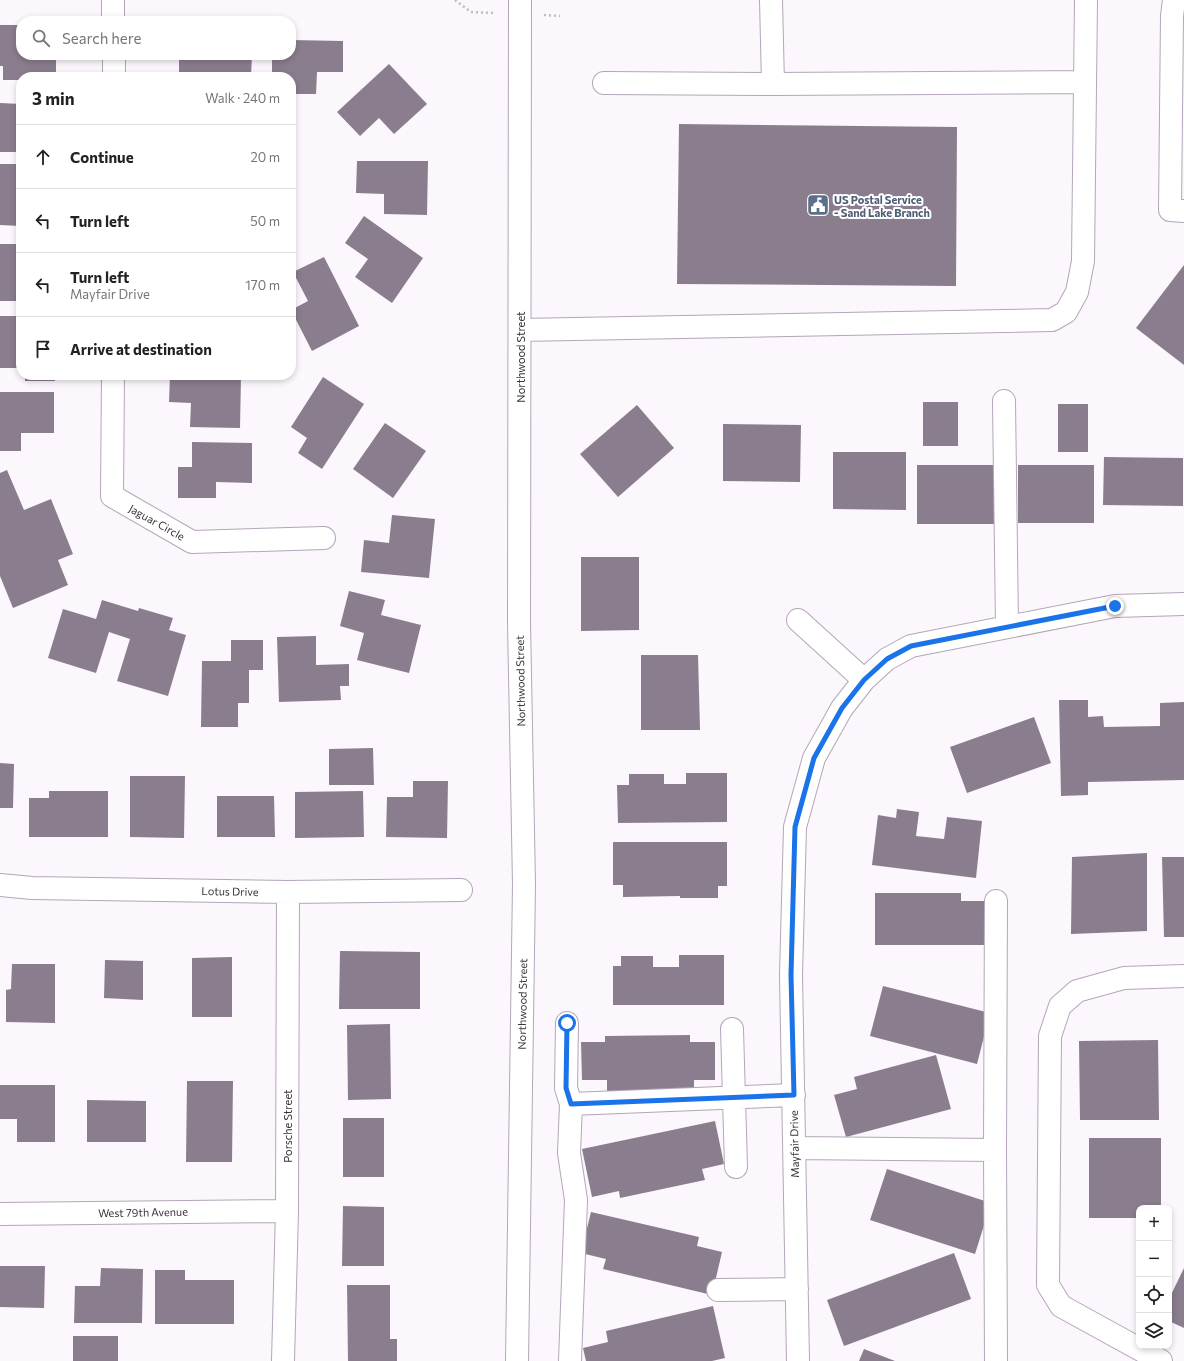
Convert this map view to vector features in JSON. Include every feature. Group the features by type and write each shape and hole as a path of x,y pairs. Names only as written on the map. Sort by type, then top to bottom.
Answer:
{"street":[{"path":"113,0 113,16"},
{"name":"Northwood Street","path":"517,1361 524,884 519,622 520,0"},
{"path":"771,0 773,84"},
{"path":"520,330 1052,320 1066,312 1077,292 1083,261 1086,0"},
{"path":"1174,0 1172,16 1170,210 1184,210"},
{"path":"114,60 114,72"},
{"path":"604,83 773,84 1085,82"},
{"name":"Jaguar Circle","path":"113,380 112,496 192,542 324,538"},
{"path":"1004,401 1007,627"},
{"name":"Mayfair Drive","path":"798,1361 791,975 795,827 814,758 842,708 864,680 887,659 911,646 1115,606 1184,604"},
{"path":"798,620 864,680"},
{"name":"Lotus Drive","path":"0,885 32,888 288,892 461,890"},
{"name":"Porsche Street","path":"283,1361 286,1211 288,892"},
{"path":"996,901 996,1361"},
{"path":"1161,1361 1061,1306 1048,1285 1050,1036 1060,1006 1077,991 1124,978 1184,976"},
{"path":"567,1023 566,1088 571,1104 569,1152 576,1200 570,1361"},
{"path":"732,1029 736,1167"},
{"path":"571,1104 794,1095"},
{"path":"794,1148 995,1150"},
{"name":"West 79th Avenue","path":"0,1214 286,1211"},
{"path":"718,1290 796,1289"}],"path":[{"path":"456,0 471,12"}],"building":[{"path":"0,25 16,25 16,60 56,60 56,72 16,72 16,80 3,80 3,66 0,66"},
{"path":"296,40 343,41 343,72 317,72 316,94 296,94 296,72 272,72 272,60 296,60"},
{"path":"179,60 252,60 251,72 179,72"},
{"path":"389,64 427,104 394,134 379,118 360,136 337,112"},
{"path":"0,103 16,104 16,152 0,152"},
{"name":"US Postal Service - Sand Lake Branch","path":"679,124 957,127 956,286 677,284"},
{"path":"357,161 428,161 427,215 384,214 384,194 356,193"},
{"path":"0,164 16,164 16,226 0,225"},
{"path":"364,216 423,258 392,303 355,277 368,259 345,243"},
{"path":"0,244 16,244 16,301 0,301"},
{"path":"324,257 359,326 312,351 296,320 296,307 308,301 296,278 296,271"},
{"path":"1184,265 1184,365 1136,328"},
{"path":"0,316 16,316 16,368 0,368"},
{"path":"323,377 364,404 322,469 298,453 307,438 291,427"},
{"path":"25,380 55,380 55,381"},
{"path":"170,380 241,380 240,428 190,427 191,403 169,402"},
{"path":"0,392 54,392 54,433 21,433 21,451 0,451"},
{"path":"923,402 958,402 958,446 923,446"},
{"path":"1058,404 1088,404 1088,452 1058,452"},
{"path":"637,405 674,448 618,497 580,454"},
{"path":"385,423 426,451 393,498 353,469"},
{"path":"723,424 801,425 800,482 723,481"},
{"path":"192,442 252,443 252,483 216,482 216,498 178,498 178,467 192,467"},
{"path":"833,452 906,452 906,510 833,509"},
{"path":"1104,457 1183,458 1183,506 1103,505"},
{"path":"917,465 996,465 996,524 917,524"},
{"path":"1018,465 1094,465 1094,523 1018,523"},
{"path":"7,470 24,510 51,499 73,554 58,560 68,585 13,608 0,576 0,473"},
{"path":"392,515 435,519 429,578 361,572 364,540 389,543"},
{"path":"581,557 639,557 639,630 581,631"},
{"path":"349,591 385,600 381,615 421,625 409,673 357,660 364,633 340,626"},
{"path":"102,600 138,611 139,608 173,618 169,630 186,635 168,696 117,681 130,639 109,632 96,673 48,658 63,609 96,619"},
{"path":"316,636 316,665 349,664 349,686 340,686 341,700 279,702 277,637"},
{"path":"231,640 263,640 263,670 249,670 249,703 238,703 238,727 201,727 202,661 231,661"},
{"path":"641,655 698,655 700,730 641,730"},
{"path":"1059,700 1088,700 1088,717 1103,716 1104,727 1160,726 1160,703 1184,702 1184,780 1088,782 1088,795 1061,796"},
{"path":"1034,717 1051,763 967,793 950,747"},
{"path":"373,748 374,785 329,785 329,749"},
{"path":"0,763 14,764 13,808 0,808"},
{"path":"686,773 727,773 727,822 618,823 617,785 629,785 629,774 664,774 664,784 686,784"},
{"path":"130,776 185,776 184,838 130,837"},
{"path":"413,781 448,781 447,838 386,837 387,797 413,797"},
{"path":"49,791 108,791 108,837 29,837 29,798 49,798"},
{"path":"363,791 364,837 295,838 295,792"},
{"path":"217,796 274,796 275,837 217,837"},
{"path":"897,809 919,812 916,836 944,839 947,817 982,821 976,878 872,865 878,815 896,818"},
{"path":"613,842 727,842 727,886 718,886 718,898 680,898 680,896 623,897 623,885 613,885"},
{"path":"1147,853 1147,931 1071,934 1072,857"},
{"path":"1162,857 1184,857 1184,937 1164,937"},
{"path":"875,893 961,893 961,901 985,901 985,945 875,945"},
{"path":"340,951 420,952 420,1009 339,1009"},
{"path":"679,955 724,955 724,1005 613,1005 613,966 621,966 621,956 653,956 653,967 679,967"},
{"path":"232,957 232,1017 192,1017 192,958"},
{"path":"105,960 143,961 143,1000 104,998"},
{"path":"12,964 55,964 55,1023 6,1022 6,990 11,989"},
{"path":"883,986 990,1013 977,1064 870,1036"},
{"path":"390,1024 391,1099 348,1100 347,1025"},
{"path":"690,1035 690,1042 715,1042 715,1080 694,1080 694,1092 607,1093 607,1080 582,1080 581,1042 605,1042 605,1036"},
{"path":"1158,1040 1159,1120 1080,1120 1079,1041"},
{"path":"936,1055 951,1109 846,1137 834,1095 857,1089 854,1077"},
{"path":"187,1081 233,1081 232,1162 186,1162"},
{"path":"0,1085 55,1085 55,1142 17,1142 17,1119 0,1119"},
{"path":"87,1100 146,1101 146,1142 87,1142"},
{"path":"343,1118 384,1118 384,1177 343,1177"},
{"path":"715,1121 724,1164 702,1169 705,1180 620,1198 619,1191 592,1197 582,1149"},
{"path":"1089,1138 1161,1138 1161,1205 1136,1205 1136,1218 1089,1218"},
{"path":"887,1169 991,1203 975,1254 870,1220"},
{"path":"343,1206 384,1207 384,1266 342,1266"},
{"path":"591,1212 699,1237 697,1246 722,1252 712,1295 603,1269 606,1259 581,1253"},
{"path":"954,1253 971,1299 844,1346 827,1300"},
{"path":"0,1266 45,1266 44,1308 0,1307"},
{"path":"101,1268 143,1269 142,1323 74,1323 75,1286 100,1286"},
{"path":"1184,1268 1184,1328 1172,1322 1172,1293"},
{"path":"155,1270 185,1270 185,1280 234,1280 234,1324 155,1324"},
{"path":"347,1285 390,1285 390,1339 397,1339 397,1361 348,1361"},
{"path":"713,1306 725,1358 712,1361 586,1361 583,1348 608,1342 606,1331"},
{"path":"73,1336 118,1336 118,1361 73,1361"},
{"path":"864,1349 895,1361 859,1361"}],"place":[{"name":"US Postal Service - Sand Lake Branch","path":"818,205"}],"route":[{"path":"567,1023 566,1088 571,1104 794,1095 791,975 795,827 814,758 842,708 864,680 887,659 911,646 1115,606"}]}
